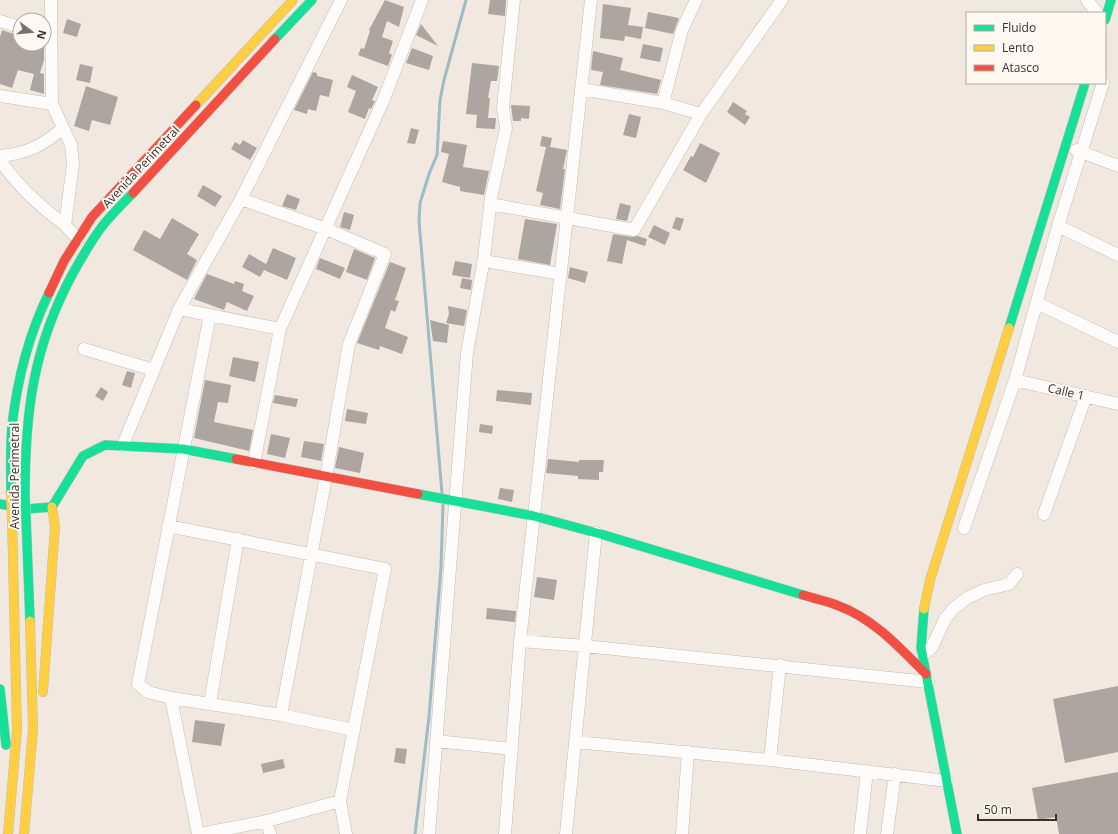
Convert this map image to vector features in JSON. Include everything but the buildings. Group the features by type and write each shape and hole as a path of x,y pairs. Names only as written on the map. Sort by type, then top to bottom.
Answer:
{"main road":[{"name":"Avenida Perimetral","path":"8,834 17,730 11,494 12,427 19,380 31,338 45,301 64,261 92,217 293,0"},
{"name":"Avenida Perimetral","path":"24,834 33,730 29,560 25,495 26,428 33,383 44,342 57,307 76,268 103,225 312,0"},
{"path":"1106,17 1111,0"},
{"path":"957,834 923,655 922,620 930,580 1085,84"},
{"path":"29,776 42,697 55,527 52,507 83,456 105,445 183,450 534,516 840,606 865,620 890,638 927,678"},
{"path":"0,504 9,508 32,509 52,507"},
{"path":"0,689 11,800"}],"street":[{"path":"50,12 51,0"},
{"path":"123,445 178,309 241,199 341,0"},
{"path":"254,463 280,329 383,101 422,0"},
{"path":"429,834 450,501 467,353 484,261 490,204 506,128 502,107 514,0"},
{"path":"505,834 520,641 591,0"},
{"path":"663,103 682,30 696,0"},
{"path":"490,204 634,230 701,114 782,0"},
{"path":"1087,0 1096,12"},
{"path":"0,21 12,25"},
{"path":"49,52 52,104 71,145 73,164 65,225"},
{"path":"964,528 1015,380 1058,226 1103,84"},
{"path":"581,89 663,103 701,114"},
{"path":"0,96 52,104"},
{"path":"0,156 21,154 45,141 63,128"},
{"path":"1065,146 1118,166"},
{"path":"0,160 6,169 42,207 65,225 78,239"},
{"path":"241,199 326,228 385,254 349,344 312,554 281,715"},
{"path":"1058,226 1118,255"},
{"path":"484,261 561,274"},
{"path":"1037,303 1118,342"},
{"path":"178,309 280,329"},
{"path":"210,315 138,684 148,692 171,698 281,715 354,730"},
{"path":"84,349 154,370"},
{"name":"Calle 1","path":"1015,380 1118,404"},
{"path":"1044,514 1086,396"},
{"path":"168,526 385,569 340,801 346,834"},
{"path":"566,834 596,534"},
{"path":"210,703 238,539"},
{"path":"923,655 932,647 945,619 953,609 967,598 984,590 1009,584 1017,574"},
{"path":"520,641 585,646 780,666 927,678"},
{"path":"770,760 780,666"},
{"path":"171,698 199,834 267,821 340,801"},
{"path":"436,741 512,749"},
{"path":"575,742 770,760 947,781"},
{"path":"682,834 688,752"},
{"path":"860,834 867,771"},
{"path":"887,834 895,774"},
{"path":"267,821 270,834"}],"waterway":[{"path":"442,493 419,221 420,203 437,155 440,100 444,80 466,0"},
{"path":"415,834 429,717 441,567 443,505"}],"traffic: fast":[{"path":"275,39 312,0"},
{"path":"1106,17 1111,0"},
{"path":"1009,328 1085,84"},
{"path":"25,495 25,465 30,408 40,354 49,327 59,300 91,242 107,220 133,193"},
{"path":"11,494 11,434 17,392 35,325 49,293"},
{"path":"0,504 26,509 52,507 83,456 105,445 183,449 236,459"},
{"path":"418,494 534,516 604,535 803,595"},
{"path":"25,495 26,517"},
{"path":"26,517 30,621"},
{"path":"924,609 921,648 957,834"},
{"path":"0,689 6,745"}],"traffic: slow":[{"path":"196,105 293,0"},
{"path":"924,609 930,580 1009,328"},
{"path":"11,494 12,517"},
{"path":"43,692 55,527 52,507"},
{"path":"8,834 17,730 12,517"},
{"path":"24,834 33,730 30,621"}],"traffic: jam":[{"path":"133,193 275,39"},
{"path":"49,293 64,261 92,217 196,105"},
{"path":"236,459 418,494"},
{"path":"803,595 835,604 864,618 886,635 926,674"}]}
